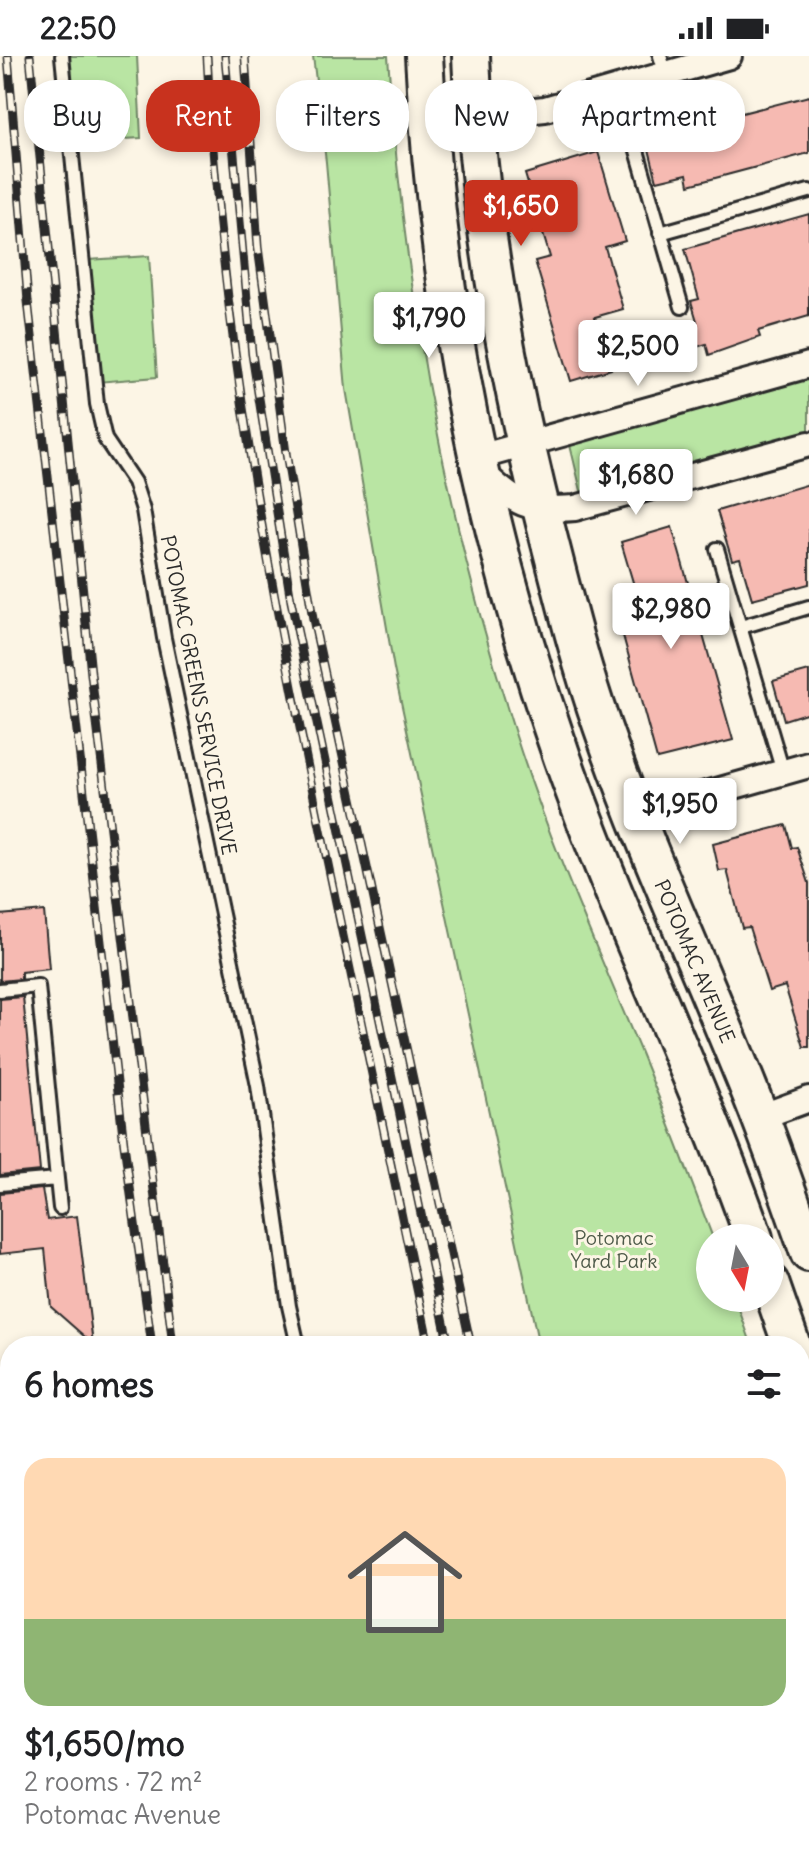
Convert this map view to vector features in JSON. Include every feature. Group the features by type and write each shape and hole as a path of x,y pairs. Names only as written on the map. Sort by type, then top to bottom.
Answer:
{"street":[{"path":"424,56 447,286 481,465 516,606 563,759 610,886 718,1140 749,1224"},
{"name":"POTOMAC AVENUE","path":"471,56 473,80"},
{"path":"634,80 663,65 729,56"},
{"name":"POTOMAC AVENUE","path":"479,152 497,295 524,445 571,628 602,726 635,814 760,1117 809,1253"},
{"path":"481,465 524,445 809,365"},
{"path":"481,465 505,495 540,508 585,506 809,444"},
{"path":"635,814 809,765"},
{"path":"760,1117 809,1099"},
{"path":"780,1312 789,1336"}],"lane":[{"name":"POTOMAC GREENS SERVICE DRIVE","path":"62,56 97,404 105,439 134,482 143,510 164,638 258,1086 296,1336"},
{"path":"637,152 682,307"},
{"path":"660,233 809,191"},
{"path":"717,549 783,772"},
{"path":"741,627 809,607"},
{"path":"0,990 38,986 60,1208"},
{"path":"0,1184 57,1179"}],"green space":[{"path":"68,56 137,56 141,138 130,139 130,80 69,80"},
{"name":"Potomac Yard Park","path":"313,56 388,56 390,80 316,80"},
{"name":"Potomac Yard Park","path":"325,152 396,152 404,227 430,397 447,481 489,647 542,812 708,1224 696,1224 696,1312 740,1312 748,1336 537,1336 394,669 346,389"},
{"path":"149,256 157,377 97,382 88,260"},
{"path":"809,376 809,430 582,495 570,445"}],"building":[{"path":"809,96 809,153 689,185 687,174 657,181 650,152 745,152 745,112"},
{"path":"598,152 625,241 605,247 623,309 595,317 611,369 571,381 535,261 550,257 525,174"},
{"path":"809,214 809,316 758,331 760,337 709,355 706,344 678,353 671,329 697,321 691,301 699,299 685,249"},
{"path":"809,484 809,584 752,599 740,558 732,560 717,511"},
{"path":"672,527 733,740 657,759 619,621 643,616 621,542"},
{"path":"809,671 809,712 784,720 773,681"},
{"path":"786,825 792,848 797,847 809,883 809,1047 804,1047 785,986 769,991 749,927 742,928 727,870 719,871 713,844"},
{"path":"44,911 49,969 21,972 21,979 0,981 0,915"},
{"path":"23,997 40,1171 0,1175 0,999"},
{"path":"42,1189 47,1220 77,1216 92,1336 84,1336 51,1307 45,1249 0,1254 0,1193"}],"railway":[{"path":"8,56 28,301 124,1144 151,1336"},
{"path":"30,56 91,674 172,1336"},
{"path":"207,56 223,257 267,554 427,1336"},
{"path":"225,56 252,354 291,601 447,1336"},
{"path":"245,56 258,247 286,453 313,619 469,1336"}]}
